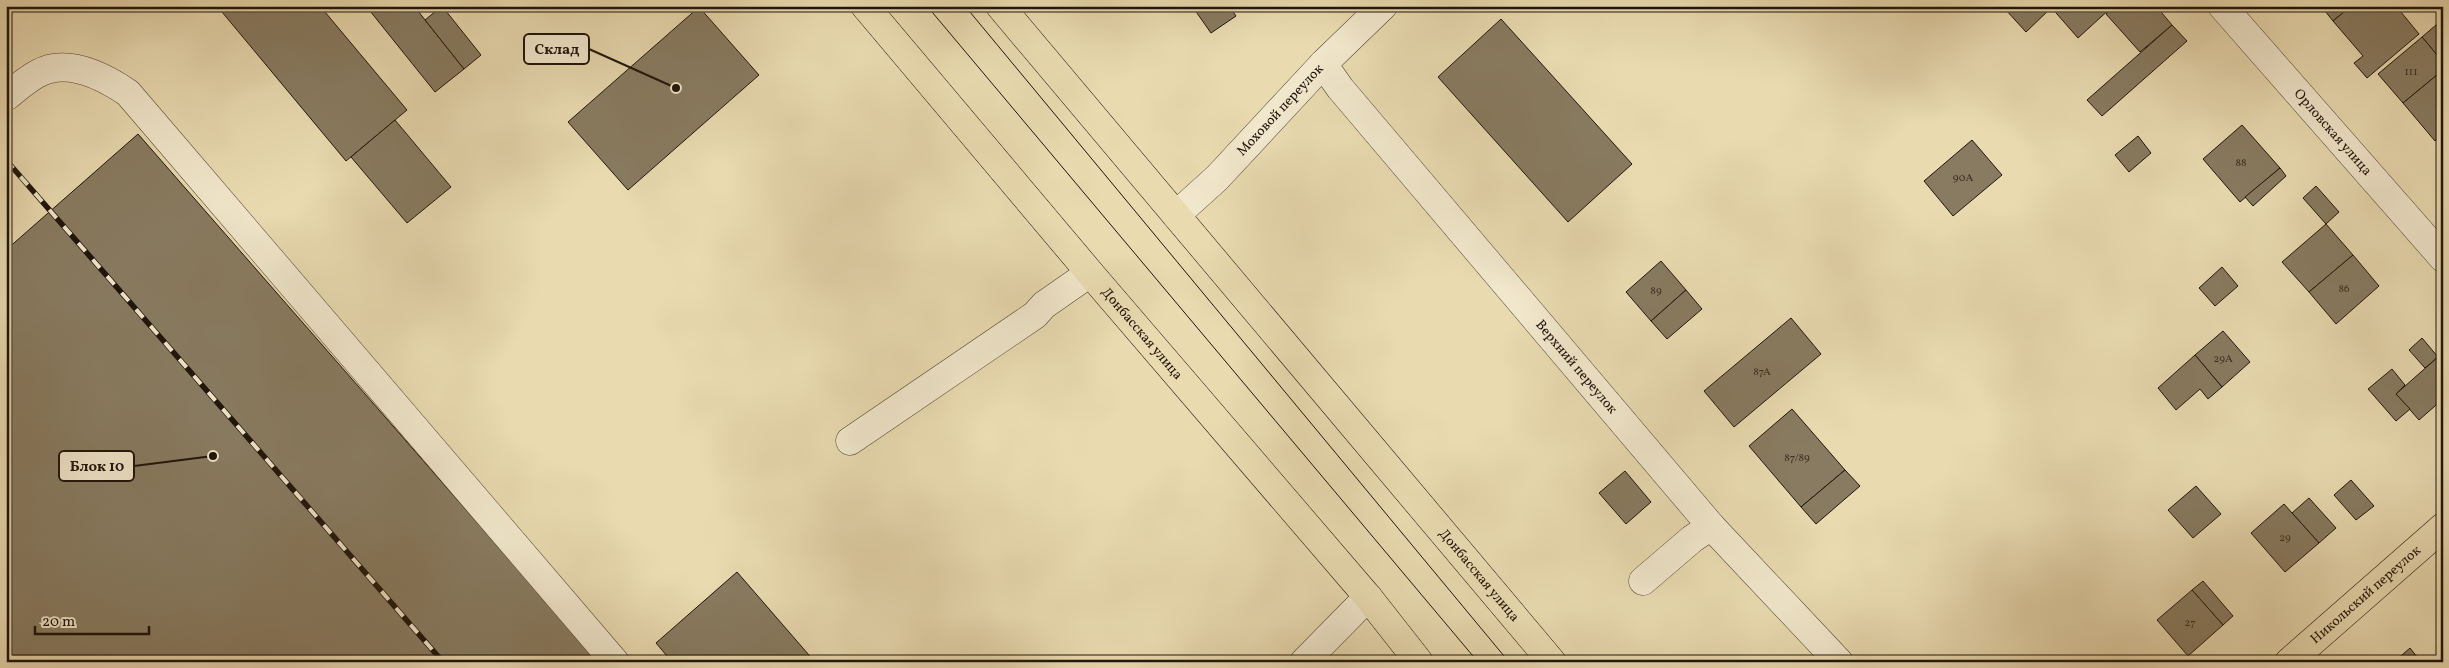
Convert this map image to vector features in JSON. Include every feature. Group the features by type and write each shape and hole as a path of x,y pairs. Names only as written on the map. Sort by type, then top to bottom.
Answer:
{"main road":[{"name":"Донбасская улица","path":"864,6 1368,597 1419,662"},
{"name":"Донбасская улица","path":"1000,6 1552,662"},
{"name":"Никольский переулок","path":"2289,662 2443,527"}],"street":[{"name":"Моховой переулок","path":"1176,215 1217,178 1323,64 1383,6"},
{"name":"Орловская улица","path":"2222,6 2443,258"},
{"name":"Верхний переулок","path":"1323,64 1340,88 1711,526 1839,662"},
{"path":"6,97 39,73 64,66 110,80 128,93 616,662"},
{"path":"850,441 1034,315 1044,305 1090,273"},
{"path":"1643,581 1692,539 1711,526"},
{"path":"1304,662 1368,597"}],"building":[{"path":"217,6 320,6 407,110 346,161"},
{"path":"366,6 414,6 464,69 435,92"},
{"path":"442,6 481,55 464,69 425,20"},
{"path":"1192,6 1229,6 1236,16 1211,33"},
{"path":"2008,6 2050,6 2051,8 2026,32 2005,9"},
{"path":"2050,6 2113,6 2078,38"},
{"path":"2113,6 2156,6 2172,25 2140,52 2106,14"},
{"path":"2321,6 2351,6 2333,21"},
{"path":"2351,6 2396,6 2419,34 2367,78 2354,63 2363,56 2333,21"},
{"path":"699,7 759,75 628,190 568,122"},
{"path":"1501,19 1632,164 1568,222 1438,77"},
{"path":"2443,19 2443,62 2422,37"},
{"path":"2172,25 2187,41 2102,116 2087,100"},
{"path":"2422,37 2443,62 2443,70 2403,103 2378,74"},
{"path":"2443,70 2443,134 2435,141 2403,103"},
{"path":"395,120 451,187 407,223 351,157"},
{"path":"2242,125 2280,168 2240,202 2203,159"},
{"path":"138,134 599,662 6,662 6,250"},
{"path":"2138,136 2151,153 2129,172 2115,155"},
{"path":"1972,140 2002,175 1953,216 1924,181"},
{"path":"2280,168 2286,176 2253,206 2245,197"},
{"path":"2316,186 2339,212 2326,224 2303,198"},
{"path":"2326,224 2353,255 2309,292 2282,262"},
{"path":"2353,255 2379,286 2336,324 2309,292"},
{"path":"1661,261 1686,290 1651,321 1626,292"},
{"path":"2222,267 2238,286 2215,306 2199,288"},
{"path":"1686,290 1702,309 1667,339 1651,321"},
{"path":"1791,318 1821,354 1734,427 1704,391"},
{"path":"2223,331 2250,362 2222,387 2195,355"},
{"path":"2422,338 2438,357 2425,368 2409,350"},
{"path":"2195,355 2222,387 2208,399 2200,389 2176,410 2158,388"},
{"path":"2438,357 2443,362 2443,399 2419,420 2396,394"},
{"path":"2392,369 2405,385 2396,394 2410,409 2396,421 2368,389"},
{"path":"1792,409 1845,470 1801,507 1749,446"},
{"path":"1845,470 1860,486 1816,524 1801,507"},
{"path":"1625,471 1651,502 1626,524 1599,493"},
{"path":"2351,480 2374,506 2356,520 2334,495"},
{"path":"2196,486 2221,514 2193,538 2168,510"},
{"path":"2309,498 2336,528 2319,543 2292,513"},
{"path":"2284,504 2319,543 2285,572 2251,533"},
{"path":"737,572 815,662 672,662 656,643"},
{"path":"2203,581 2233,616 2223,625 2192,590"},
{"path":"2192,590 2223,625 2188,656 2157,620"},
{"path":"2410,648 2421,662 2394,662"}],"tram line":[{"path":"927,6 1478,662"},
{"path":"965,6 1509,662"}],"railway":[{"path":"6,160 443,662"}],"place":[{"name":"Склад","path":"676,88"},
{"name":"Блок 10","path":"213,456"}]}
